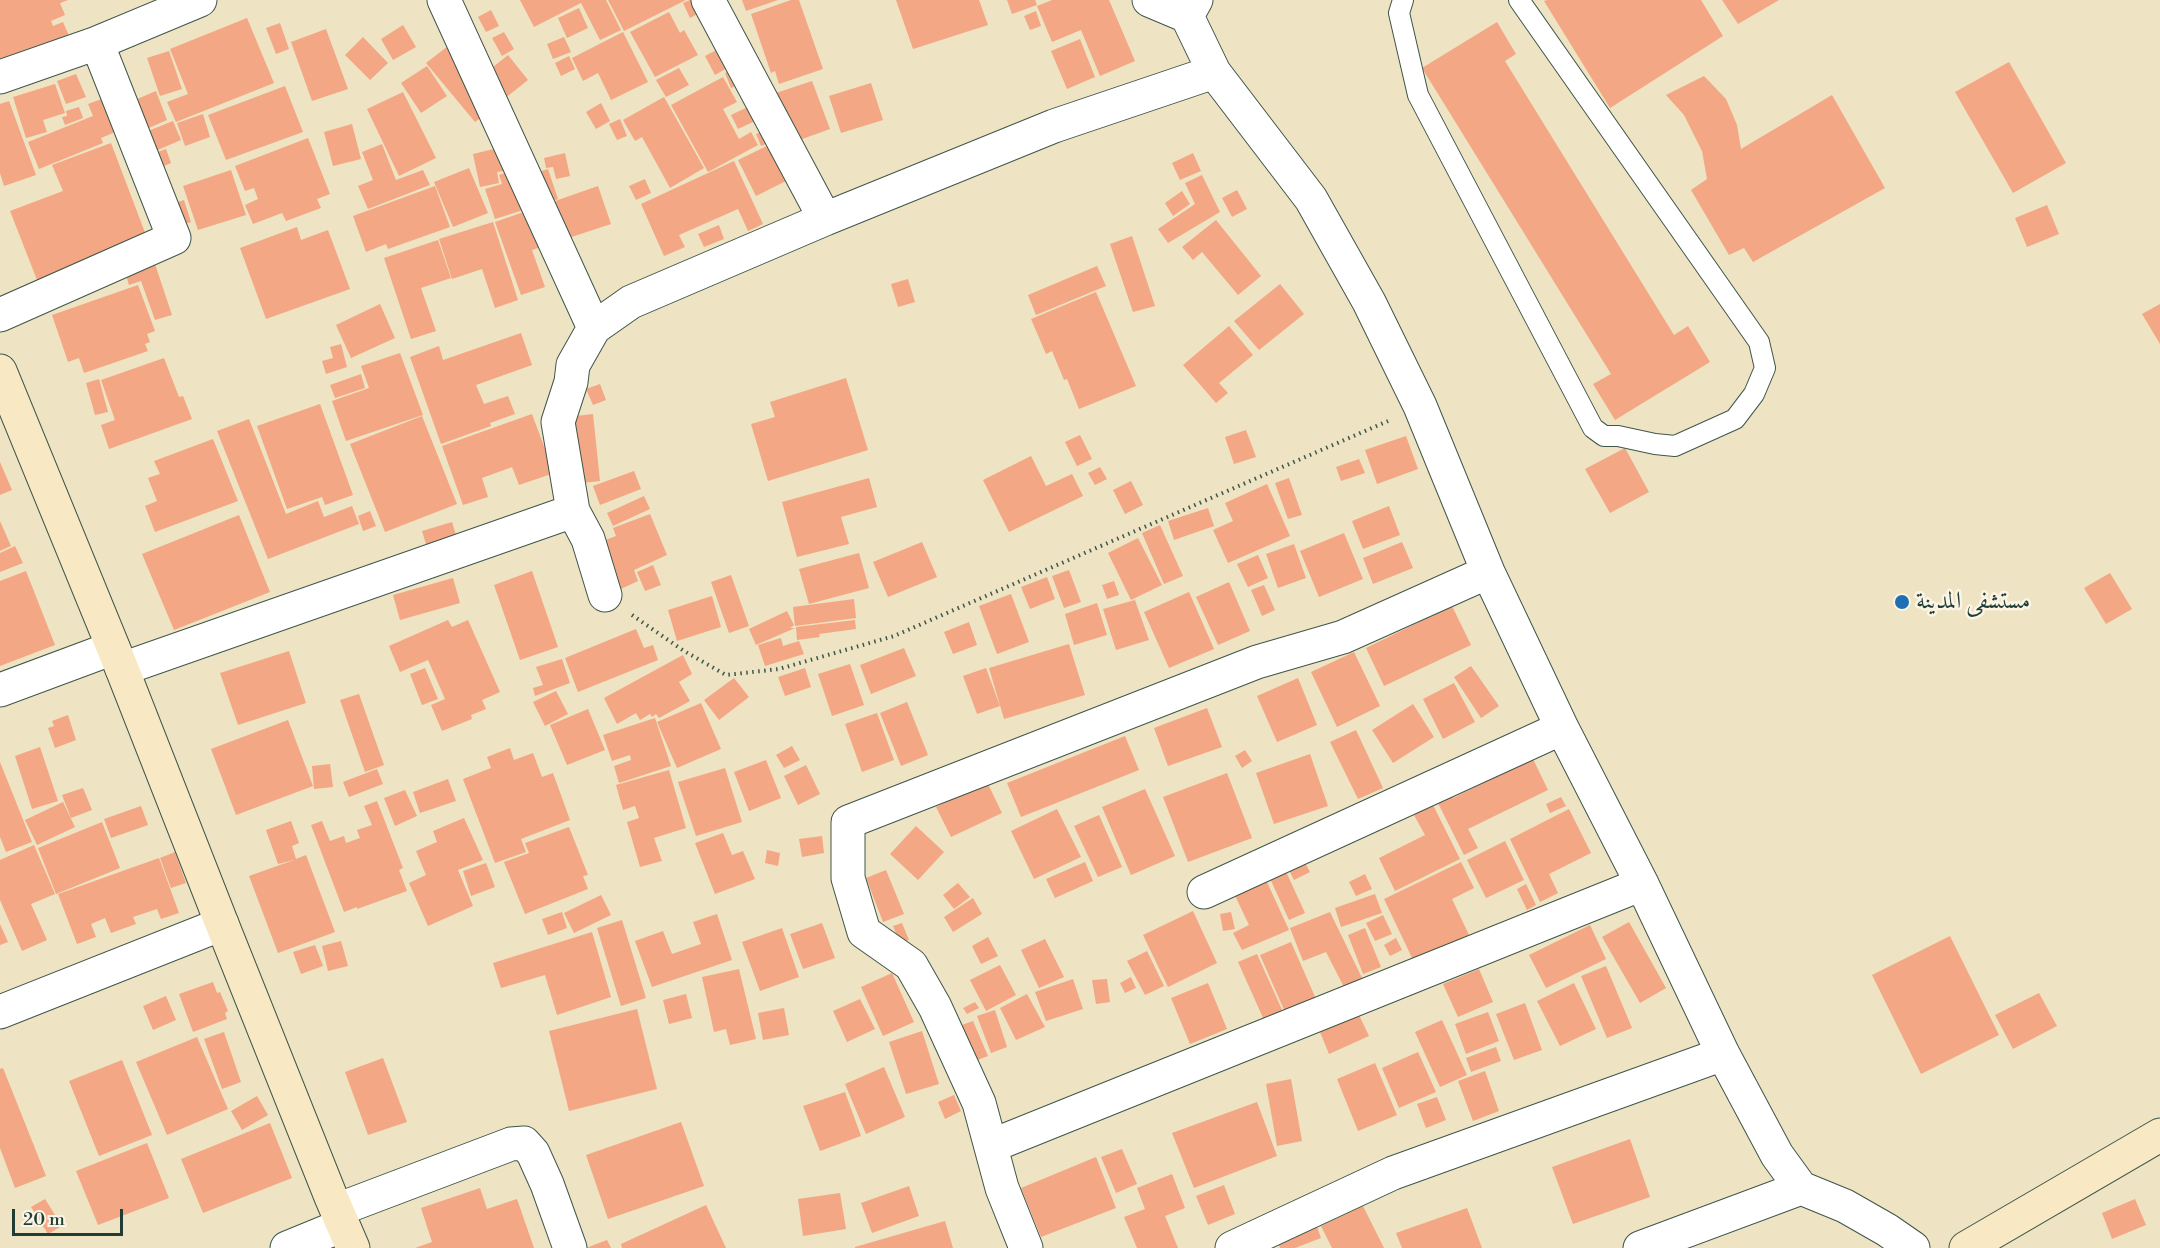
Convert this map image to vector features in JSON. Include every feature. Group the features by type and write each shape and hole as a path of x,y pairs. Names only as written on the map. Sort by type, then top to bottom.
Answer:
{"street":[{"path":"0,77 97,43 200,0"},
{"path":"444,0 594,327"},
{"path":"708,0 825,219"},
{"path":"1149,0 1191,8 1214,72 1311,198 1369,302 1420,406 1488,572 1562,728 1642,884 1723,1054 1777,1155 1801,1188 1845,1206 1913,1248"},
{"path":"0,315 174,238 97,43"},
{"path":"605,595 588,539 573,511 558,422 571,382 573,365 594,327 631,302 825,219 1054,126 1214,72"},
{"path":"0,371 118,658 344,1228"},
{"path":"0,690 118,658 573,511"},
{"path":"1026,1248 1002,1188 980,1103 935,1007 911,965 864,932 848,878 848,822 1257,662 1343,637 1488,572"},
{"path":"1204,892 1562,728"},
{"path":"991,1146 1642,884"},
{"path":"0,1012 222,924"},
{"path":"1232,1248 1393,1173 1723,1054"},
{"path":"1966,1248 2160,1135"},
{"path":"287,1248 344,1228 511,1144 524,1143 533,1153 547,1184 570,1248"},
{"path":"1640,1248 1801,1188"}],"lane":[{"path":"1402,0 1399,13 1418,95 1593,428 1604,436 1618,436 1676,446 1735,419 1754,394 1765,368 1759,342 1519,0"}],"path":[{"path":"605,595 684,651 726,675 779,669 894,636 1420,406"}],"building":[{"path":"0,0 68,0 60,3 65,15 51,21 53,26 63,22 70,38 0,67"},
{"path":"520,0 606,0 621,30 600,40 581,3 534,27"},
{"path":"608,0 686,0 624,31"},
{"path":"697,0 703,11 690,18 683,3"},
{"path":"742,0 778,0 746,11"},
{"path":"791,0 799,0 823,69 779,84 775,71 771,73 751,14"},
{"path":"896,0 979,0 988,25 913,49"},
{"path":"1007,0 1035,0 1037,5 1012,14"},
{"path":"1052,0 1109,0 1135,61 1100,76 1081,30 1052,42 1037,6"},
{"path":"1701,0 1723,36 1610,108 1544,1"},
{"path":"1722,0 1779,0 1738,24"},
{"path":"579,8 588,28 567,38 558,18"},
{"path":"491,10 499,26 486,32 478,17"},
{"path":"1036,11 1041,26 1030,30 1024,16"},
{"path":"669,12 680,33 684,30 698,55 655,77 630,32"},
{"path":"247,18 274,83 176,122 167,102 188,94 170,49"},
{"path":"1497,22 1516,54 1505,61 1674,335 1688,326 1710,362 1615,420 1593,384 1611,374 1422,68"},
{"path":"280,23 289,49 276,54 266,28"},
{"path":"403,25 416,47 393,60 381,39"},
{"path":"326,29 348,89 312,101 291,42"},
{"path":"504,32 514,49 502,56 492,38"},
{"path":"623,32 648,82 611,100 598,73 583,81 572,58"},
{"path":"461,36 477,80 508,55 528,80 475,122 426,63"},
{"path":"363,37 388,63 370,80 345,55"},
{"path":"564,37 571,52 553,59 547,44"},
{"path":"1080,39 1095,77 1067,89 1051,51"},
{"path":"724,46 734,64 715,75 705,56"},
{"path":"169,51 182,89 160,96 147,58"},
{"path":"569,56 575,69 561,76 555,63"},
{"path":"2009,62 2066,163 2013,193 1955,92"},
{"path":"427,66 447,96 421,113 401,83"},
{"path":"679,68 689,85 666,97 656,80"},
{"path":"737,68 745,82 731,88 725,73"},
{"path":"76,74 86,97 66,104 57,81"},
{"path":"1704,76 1726,99 1737,125 1741,149 1832,95 1885,188 1753,262 1744,248 1729,255 1691,190 1707,179 1702,151 1684,115 1666,95"},
{"path":"723,77 737,102 723,109 739,139 751,132 758,145 708,172 671,105"},
{"path":"812,81 830,129 794,142 776,93"},
{"path":"871,83 883,120 841,133 829,96"},
{"path":"55,84 65,113 43,120 47,132 26,138 13,97"},
{"path":"285,86 303,132 226,160 208,115"},
{"path":"156,91 167,120 135,134 123,105"},
{"path":"403,92 436,158 399,176 367,109"},
{"path":"115,94 127,127 101,138 103,143 39,169 28,142 93,116 88,104"},
{"path":"664,97 704,168 670,188 642,137 635,141 623,120"},
{"path":"9,101 36,175 4,186 0,173 0,104"},
{"path":"601,103 610,121 596,129 586,112"},
{"path":"750,106 757,120 738,129 731,115"},
{"path":"79,107 83,118 65,125 62,117 67,116 66,111"},
{"path":"203,114 210,137 185,146 177,123"},
{"path":"620,119 627,136 617,140 609,124"},
{"path":"173,121 181,140 146,155 138,135"},
{"path":"352,124 361,159 333,166 324,132"},
{"path":"769,129 773,141 761,146 756,134"},
{"path":"308,138 330,194 317,199 321,208 286,221 282,213 253,224 245,205 258,199 254,188 245,191 235,166"},
{"path":"111,143 149,243 39,285 10,211 63,191 52,165"},
{"path":"382,144 396,180 423,170 430,185 368,209 358,186 373,180 362,152"},
{"path":"771,144 788,180 756,196 738,160"},
{"path":"498,148 508,170 497,172 499,183 480,187 473,154"},
{"path":"166,149 171,163 152,171 146,156"},
{"path":"565,153 570,176 556,179 553,167 546,168 544,158"},
{"path":"1193,153 1201,171 1180,180 1172,163"},
{"path":"734,161 763,224 748,231 738,209 679,235 685,247 664,256 641,204"},
{"path":"469,168 488,213 453,227 434,182"},
{"path":"520,168 523,177 548,169 558,199 495,219 485,189 502,184 499,175"},
{"path":"231,170 246,215 198,230 183,186"},
{"path":"1202,175 1220,212 1168,243 1158,229 1195,204 1185,183"},
{"path":"645,179 651,193 636,200 629,186"},
{"path":"435,186 450,227 388,249 386,244 366,252 353,216"},
{"path":"598,186 611,224 532,250 545,287 521,295 495,222"},
{"path":"1237,190 1247,209 1232,217 1222,198"},
{"path":"1182,191 1190,204 1173,216 1165,203"},
{"path":"184,200 191,222 173,228 166,206"},
{"path":"2047,205 2059,234 2027,247 2015,218"},
{"path":"1216,220 1261,276 1238,295 1202,252 1193,260 1182,247"},
{"path":"493,222 518,300 495,308 482,269 452,279 439,239"},
{"path":"719,225 724,239 704,247 698,234"},
{"path":"297,227 301,240 328,230 350,289 266,319 240,248"},
{"path":"1132,236 1155,306 1133,312 1110,244"},
{"path":"438,240 451,278 421,288 436,331 411,339 384,258"},
{"path":"152,255 172,315 155,320 141,281 129,285 123,265"},
{"path":"1097,266 1106,286 1036,315 1028,295"},
{"path":"908,279 915,302 898,307 891,284"},
{"path":"1280,284 1304,314 1259,350 1234,321"},
{"path":"138,285 155,331 147,334 150,342 145,344 148,351 84,373 79,358 68,362 52,315"},
{"path":"1096,292 1136,386 1079,409 1067,379 1064,380 1052,351 1046,354 1031,319"},
{"path":"380,304 395,338 351,358 336,325"},
{"path":"2160,304 2160,344 2142,314"},
{"path":"1229,326 1253,355 1219,383 1228,393 1216,403 1183,365"},
{"path":"521,333 532,365 476,385 484,404 508,396 515,414 490,423 491,426 441,444 410,357 439,346 443,360"},
{"path":"341,344 347,367 326,374 322,361 333,358 330,347"},
{"path":"400,353 423,415 346,441 332,401 369,388 361,366"},
{"path":"164,358 179,397 183,396 192,419 109,449 101,425 115,420 101,380"},
{"path":"361,374 365,388 335,398 330,385"},
{"path":"846,378 868,450 768,481 751,424 775,417 770,402"},
{"path":"99,379 108,412 95,415 86,383"},
{"path":"600,384 606,400 593,405 586,389"},
{"path":"320,404 353,495 325,505 322,497 287,509 257,426"},
{"path":"532,414 554,473 519,485 512,467 482,478 488,497 463,505 442,446"},
{"path":"593,414 600,481 573,484 567,417"},
{"path":"422,416 457,504 385,532 350,444"},
{"path":"249,419 286,514 318,501 324,517 352,506 359,524 268,559 217,431"},
{"path":"1246,430 1256,457 1234,464 1225,437"},
{"path":"1080,435 1092,459 1077,466 1065,442"},
{"path":"1406,436 1418,469 1377,484 1365,450"},
{"path":"213,439 238,501 155,532 145,506 157,501 148,478 160,474 154,461"},
{"path":"1625,448 1649,492 1610,513 1585,469"},
{"path":"1031,456 1046,486 1072,474 1083,496 1009,532 983,480"},
{"path":"1359,459 1365,473 1341,481 1336,467"},
{"path":"0,462 12,490 0,495"},
{"path":"1100,467 1107,479 1095,485 1088,473"},
{"path":"634,471 641,489 600,505 593,486"},
{"path":"869,478 877,507 841,517 849,544 797,557 782,502"},
{"path":"1289,478 1302,515 1288,519 1275,483"},
{"path":"1131,481 1143,505 1125,514 1113,490"},
{"path":"1267,484 1290,536 1228,563 1213,530 1233,521 1225,503"},
{"path":"644,496 650,509 613,526 607,513"},
{"path":"1389,506 1400,535 1363,549 1352,521"},
{"path":"1208,508 1214,526 1174,540 1168,521"},
{"path":"370,511 376,526 363,531 358,516"},
{"path":"650,514 667,555 634,570 638,581 621,589 608,559 595,544 616,536 613,528"},
{"path":"239,515 270,592 174,630 142,554"},
{"path":"0,521 11,546 0,551"},
{"path":"452,522 459,545 429,554 422,531"},
{"path":"1160,525 1183,576 1164,584 1142,533"},
{"path":"1344,533 1363,579 1319,597 1300,551"},
{"path":"1138,538 1162,585 1131,600 1108,553"},
{"path":"922,542 937,577 888,597 873,562"},
{"path":"1402,542 1413,568 1373,584 1363,558"},
{"path":"1294,544 1306,578 1278,588 1266,554"},
{"path":"15,546 23,563 0,572 0,553"},
{"path":"859,553 869,588 809,604 799,569"},
{"path":"1258,555 1268,578 1248,587 1237,564"},
{"path":"653,565 661,585 645,591 637,572"},
{"path":"1069,570 1081,602 1064,608 1052,576"},
{"path":"26,571 55,645 0,666 0,581"},
{"path":"532,571 558,647 520,660 494,585"},
{"path":"2110,573 2132,609 2106,624 2084,588"},
{"path":"731,575 749,626 729,633 711,582"},
{"path":"1047,577 1055,599 1030,609 1021,587"},
{"path":"453,578 460,603 400,620 393,595"},
{"path":"1114,581 1119,595 1107,599 1102,585"},
{"path":"1229,582 1250,631 1218,645 1196,597"},
{"path":"1264,585 1275,610 1262,616 1251,590"},
{"path":"1189,592 1214,649 1169,668 1144,612"},
{"path":"1011,594 1029,642 997,654 979,606"},
{"path":"712,596 721,627 677,641 668,610"},
{"path":"854,599 856,618 795,626 793,607"},
{"path":"1135,600 1149,640 1116,650 1103,609"},
{"path":"1097,603 1107,635 1074,645 1065,614"},
{"path":"1452,606 1471,645 1384,686 1366,648"},
{"path":"787,611 794,625 790,628 795,628 756,645 749,629"},
{"path":"448,620 452,627 468,620 500,692 482,700 486,709 471,715 472,719 442,731 431,705 445,699 428,660 400,672 389,646"},
{"path":"855,620 856,629 819,634 820,637 797,640 796,627"},
{"path":"969,622 977,645 953,654 944,632"},
{"path":"636,629 644,648 653,645 658,660 578,692 565,658"},
{"path":"781,638 783,646 799,641 804,654 765,666 758,645"},
{"path":"1069,644 1085,695 1004,719 989,668"},
{"path":"904,648 916,676 871,694 860,665"},
{"path":"289,651 306,703 238,725 220,673"},
{"path":"1354,652 1380,706 1337,727 1311,672"},
{"path":"683,655 692,674 679,682 690,701 659,718 656,714 652,717 650,714 640,720 636,713 617,724 604,698"},
{"path":"562,659 570,683 535,696 533,688 543,685 536,667"},
{"path":"850,664 864,705 832,716 818,674"},
{"path":"1471,666 1499,706 1481,718 1454,677"},
{"path":"425,668 438,699 422,705 410,674"},
{"path":"805,668 811,687 785,696 778,677"},
{"path":"986,668 1000,706 977,714 963,676"},
{"path":"734,678 749,697 719,720 704,700"},
{"path":"1298,678 1317,725 1277,742 1257,696"},
{"path":"1454,683 1475,722 1443,739 1423,699"},
{"path":"556,691 568,714 545,726 533,702"},
{"path":"359,694 384,765 365,772 340,700"},
{"path":"907,702 928,755 901,766 880,713"},
{"path":"701,703 721,749 677,768 657,722"},
{"path":"1413,704 1434,737 1393,763 1372,730"},
{"path":"1207,708 1222,747 1168,766 1154,728"},
{"path":"588,709 605,750 567,765 550,725"},
{"path":"877,713 894,760 862,772 845,724"},
{"path":"68,715 76,740 55,748 48,728 54,726 52,721"},
{"path":"655,718 671,766 619,783 614,766 631,760 630,755 612,761 603,735"},
{"path":"288,720 313,786 236,815 211,749"},
{"path":"1356,730 1383,788 1358,799 1330,742"},
{"path":"1125,736 1139,770 1021,817 1007,783"},
{"path":"792,746 800,760 784,768 776,755"},
{"path":"40,747 58,801 32,809 15,756"},
{"path":"510,748 514,760 533,753 542,777 553,773 570,820 521,839 526,852 495,863 463,779 491,768 487,757"},
{"path":"1245,750 1252,761 1242,768 1235,756"},
{"path":"1310,754 1328,806 1274,824 1256,773"},
{"path":"1533,759 1548,790 1468,829 1478,848 1464,855 1437,801 1451,795 1453,798"},
{"path":"766,760 781,798 749,811 734,772"},
{"path":"0,762 32,842 6,852 0,837"},
{"path":"330,764 333,787 314,789 312,766"},
{"path":"806,765 820,794 798,805 784,776"},
{"path":"725,768 742,822 696,836 678,782"},
{"path":"377,769 383,784 349,797 343,782"},
{"path":"669,770 686,828 654,838 662,861 640,867 627,822 639,818 635,806 623,810 616,785"},
{"path":"1227,773 1252,838 1188,862 1163,797"},
{"path":"448,779 456,801 420,813 413,792"},
{"path":"987,782 1002,813 951,837 936,807"},
{"path":"83,788 92,810 71,818 62,795"},
{"path":"1145,789 1175,856 1131,875 1102,807"},
{"path":"405,790 417,816 395,826 384,798"},
{"path":"1561,797 1566,806 1550,813 1546,804"},
{"path":"377,801 403,868 399,870 407,891 344,912 311,825 322,821 330,841 344,836 346,843 360,838 357,830 372,825 364,806"},
{"path":"63,802 75,827 37,845 25,820"},
{"path":"1433,805 1460,859 1395,891 1379,858 1425,835 1414,815"},
{"path":"141,806 148,825 111,838 104,819"},
{"path":"1057,809 1081,857 1034,879 1011,831"},
{"path":"1569,809 1591,853 1549,874 1558,893 1540,902 1510,839"},
{"path":"1099,815 1122,867 1098,877 1074,826"},
{"path":"464,818 483,860 458,870 473,906 428,926 409,883 426,875 416,851 437,842 433,831"},
{"path":"291,821 299,843 292,846 296,859 306,855 335,932 278,953 249,876 294,860 278,864 266,830"},
{"path":"102,822 120,868 56,894 38,848"},
{"path":"916,826 944,852 918,880 890,854"},
{"path":"569,827 588,875 583,876 588,889 525,914 504,862 529,853 525,843"},
{"path":"723,833 732,855 743,851 755,879 715,894 695,843"},
{"path":"822,836 824,853 802,857 799,839"},
{"path":"1505,841 1524,880 1486,898 1467,860"},
{"path":"34,845 55,894 31,904 47,940 22,951 0,900 0,860"},
{"path":"767,850 780,853 778,866 765,863"},
{"path":"175,852 186,883 171,888 160,858"},
{"path":"1300,854 1310,872 1294,880 1285,862"},
{"path":"159,858 179,913 161,919 157,909 133,917 136,924 111,933 105,918 91,924 96,937 77,944 58,894"},
{"path":"1085,862 1093,881 1055,898 1046,879"},
{"path":"1461,862 1474,888 1452,899 1469,935 1414,962 1384,899"},
{"path":"486,863 495,887 471,896 463,871"},
{"path":"1283,865 1305,913 1289,920 1267,872"},
{"path":"1261,869 1289,930 1242,950 1233,933 1249,925 1229,883"},
{"path":"886,870 904,914 883,922 866,878"},
{"path":"1365,874 1372,889 1356,896 1349,882"},
{"path":"958,883 970,897 954,909 943,895"},
{"path":"1526,884 1536,905 1527,910 1517,889"},
{"path":"1375,894 1382,913 1341,927 1335,908"},
{"path":"601,895 611,915 574,933 564,913"},
{"path":"973,898 982,914 953,932 944,917"},
{"path":"1193,911 1217,963 1168,987 1143,935"},
{"path":"562,912 567,928 548,935 542,919"},
{"path":"1231,912 1235,929 1223,931 1220,914"},
{"path":"1330,912 1364,982 1346,991 1326,952 1303,961 1290,928"},
{"path":"717,914 732,960 652,987 635,941 663,931 672,954 701,944 693,922"},
{"path":"1383,915 1392,934 1375,941 1366,923"},
{"path":"622,920 646,998 621,1006 597,928"},
{"path":"1629,922 1666,988 1640,1003 1602,937"},
{"path":"822,923 835,958 803,969 790,934"},
{"path":"902,923 909,940 900,943 893,926"},
{"path":"0,924 8,942 0,945"},
{"path":"1590,925 1606,959 1546,988 1529,955"},
{"path":"782,928 799,977 760,991 742,942"},
{"path":"1365,928 1381,967 1363,974 1348,935"},
{"path":"592,932 611,997 557,1015 545,975 501,988 493,963"},
{"path":"1950,936 1999,1035 1921,1074 1872,975"},
{"path":"988,937 998,956 981,964 972,946"},
{"path":"1396,938 1402,950 1390,956 1384,945"},
{"path":"1045,939 1064,977 1039,988 1021,950"},
{"path":"341,941 348,966 328,971 322,946"},
{"path":"1291,942 1316,999 1285,1012 1260,955"},
{"path":"315,945 323,966 301,974 293,952"},
{"path":"1147,951 1164,986 1145,995 1127,961"},
{"path":"1257,954 1283,1012 1264,1020 1238,962"},
{"path":"1000,965 1016,995 986,1011 970,980"},
{"path":"1606,966 1632,1028 1607,1038 1581,976"},
{"path":"739,969 756,1039 730,1045 726,1029 714,1032 702,977"},
{"path":"1479,969 1493,1002 1458,1017 1443,984"},
{"path":"892,973 914,1022 883,1036 861,987"},
{"path":"1131,977 1136,988 1125,993 1120,983"},
{"path":"1073,979 1083,1009 1046,1021 1035,992"},
{"path":"1107,979 1110,1002 1096,1004 1092,980"},
{"path":"213,982 228,1011 225,1013 227,1019 193,1032 179,994"},
{"path":"1208,983 1227,1029 1190,1044 1171,998"},
{"path":"1574,983 1596,1029 1560,1046 1537,1001"},
{"path":"2039,993 2057,1026 2013,1049 1995,1015"},
{"path":"686,994 692,1018 669,1024 663,1000"},
{"path":"1027,994 1045,1027 1016,1040 1000,1008"},
{"path":"166,996 176,1020 153,1030 143,1006"},
{"path":"860,999 875,1029 847,1042 833,1011"},
{"path":"975,1002 979,1008 967,1014 963,1008"},
{"path":"1525,1003 1542,1050 1514,1060 1496,1014"},
{"path":"784,1008 789,1035 763,1040 758,1013"},
{"path":"637,1009 657,1089 569,1111 549,1031"},
{"path":"995,1010 1007,1047 991,1053 977,1016"},
{"path":"1488,1012 1499,1041 1466,1054 1455,1024"},
{"path":"1359,1015 1369,1036 1329,1054 1320,1032"},
{"path":"1442,1020 1467,1075 1440,1087 1415,1032"},
{"path":"973,1021 988,1056 967,1064 951,1029"},
{"path":"922,1031 939,1084 906,1094 889,1042"},
{"path":"224,1032 241,1082 222,1089 204,1039"},
{"path":"197,1037 228,1109 167,1135 136,1062"},
{"path":"1496,1047 1501,1061 1471,1072 1466,1058"},
{"path":"1418,1052 1436,1092 1399,1108 1382,1068"},
{"path":"383,1058 407,1122 368,1135 345,1072"},
{"path":"122,1060 152,1135 99,1156 69,1081"},
{"path":"1375,1063 1397,1115 1358,1131 1337,1079"},
{"path":"884,1067 905,1117 866,1134 845,1084"},
{"path":"3,1068 46,1176 15,1188 0,1148 0,1069"},
{"path":"1485,1071 1499,1111 1473,1121 1458,1081"},
{"path":"1291,1079 1302,1141 1277,1146 1266,1084"},
{"path":"845,1092 861,1136 820,1151 803,1106"},
{"path":"954,1095 961,1111 945,1119 938,1102"},
{"path":"257,1096 268,1115 242,1130 231,1111"},
{"path":"1437,1097 1446,1120 1426,1128 1417,1104"},
{"path":"1257,1102 1277,1156 1194,1188 1172,1133"},
{"path":"681,1122 704,1186 608,1219 586,1155"},
{"path":"270,1123 292,1178 203,1213 181,1159"},
{"path":"1630,1139 1650,1197 1573,1224 1552,1167"},
{"path":"147,1143 169,1198 98,1225 76,1171"},
{"path":"1122,1149 1137,1184 1116,1193 1101,1157"},
{"path":"1096,1157 1116,1208 1041,1237 1021,1188"},
{"path":"1172,1174 1185,1208 1165,1216 1178,1248 1137,1248 1124,1217 1145,1209 1137,1188"},
{"path":"1224,1185 1235,1214 1208,1225 1196,1196"},
{"path":"909,1186 919,1216 872,1233 861,1203"},
{"path":"480,1188 487,1209 517,1199 534,1248 415,1248 432,1242 421,1208"},
{"path":"840,1193 846,1229 803,1236 798,1199"},
{"path":"45,1199 62,1226 48,1234 31,1207"},
{"path":"2135,1199 2146,1225 2112,1239 2102,1213"},
{"path":"706,1205 726,1248 622,1248 621,1244"},
{"path":"1363,1206 1384,1248 1332,1248 1321,1226"},
{"path":"1467,1208 1482,1248 1402,1248 1396,1233"},
{"path":"945,1221 953,1248 855,1248 855,1247"},
{"path":"1316,1224 1321,1238 1295,1248 1280,1248 1277,1240"},
{"path":"607,1240 611,1248 586,1248"}],"place":[{"name":"مستشفى المدينة","path":"1902,602"}]}
